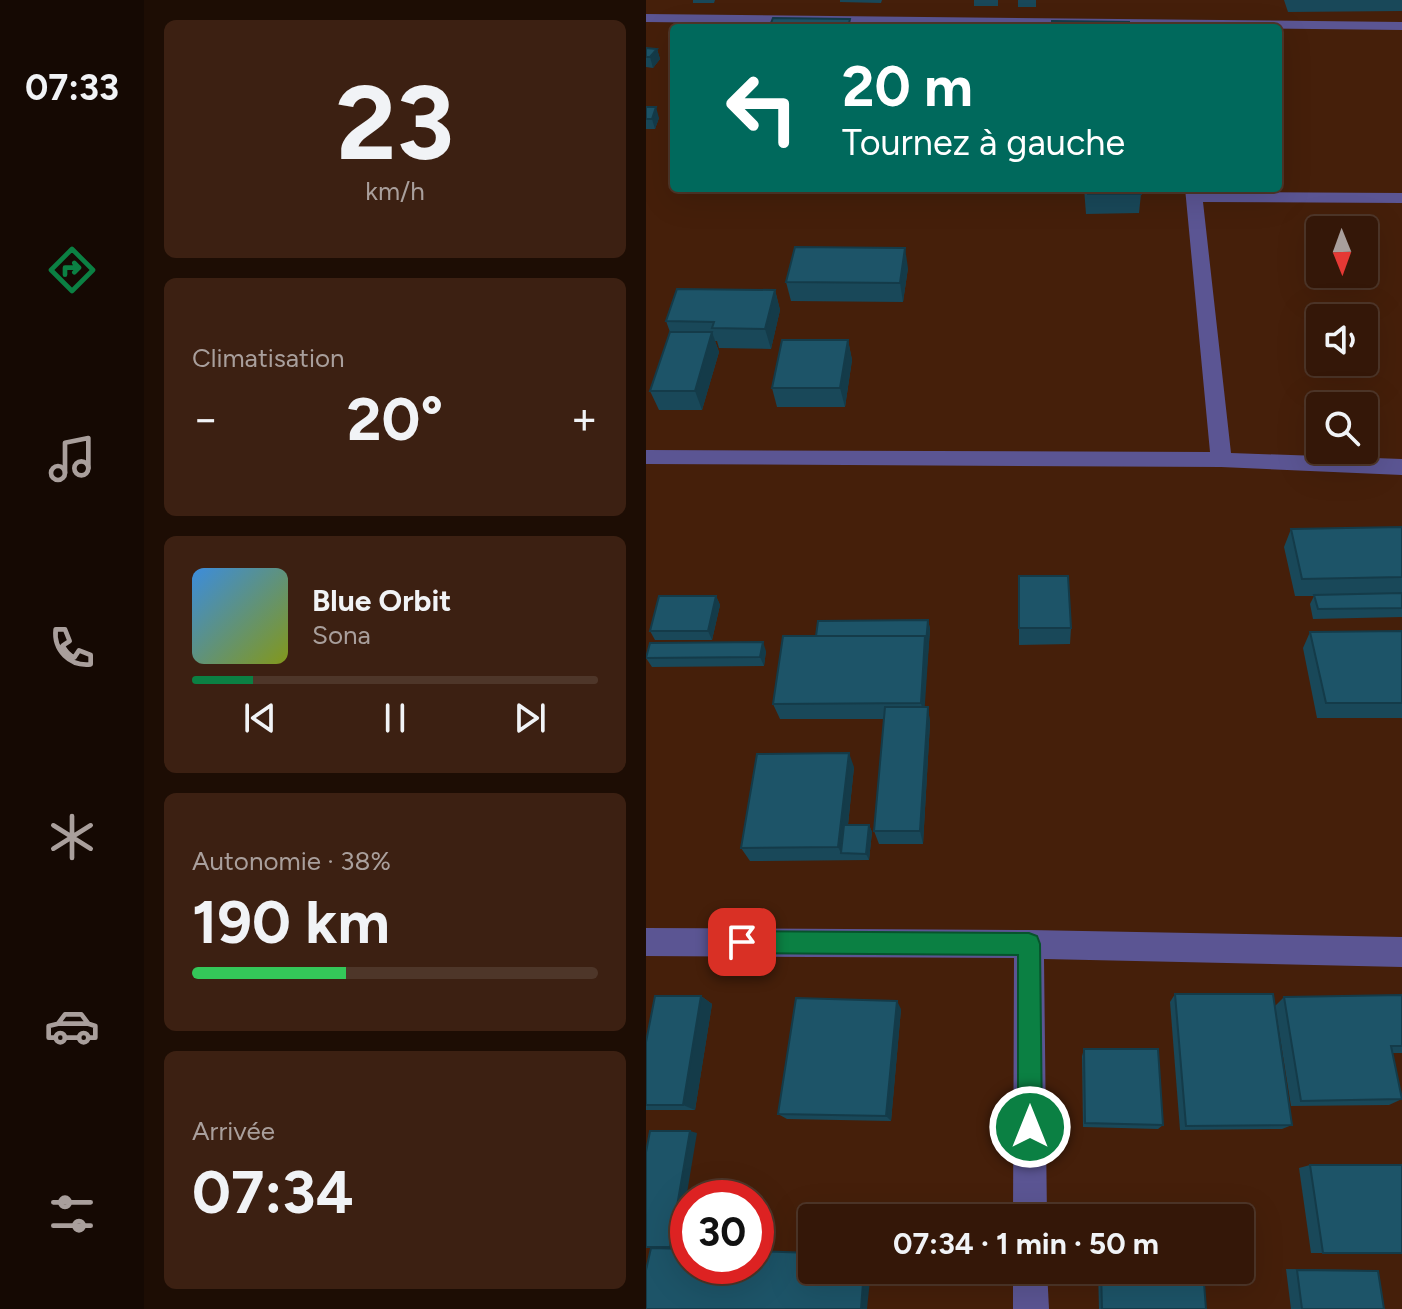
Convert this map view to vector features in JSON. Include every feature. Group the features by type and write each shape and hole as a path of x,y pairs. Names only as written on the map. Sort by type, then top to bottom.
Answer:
{"street":[{"path":"748,17 755,0"},
{"path":"646,18 1402,26"},
{"path":"1221,460 1194,192 1402,198"},
{"path":"646,457 1221,460 1402,467"},
{"path":"646,942 1029,944 1402,952"},
{"path":"1029,944 1030,1204"},
{"path":"1030,1284 1031,1309"}],"building":[{"path":"773,18 850,19 849,24 771,24"},
{"path":"1052,21 1129,22 1129,24 1052,24"},
{"path":"646,48 657,49 646,57"},
{"path":"646,107 656,107 652,119 646,119"},
{"path":"1088,192 1141,194 1088,194"},
{"path":"795,247 905,248 900,283 786,282"},
{"path":"677,289 775,290 765,329 712,328 714,322 666,321"},
{"path":"670,332 712,332 695,391 650,391"},
{"path":"782,340 848,340 840,388 772,388"},
{"path":"1402,527 1402,577 1302,579 1291,529"},
{"path":"1019,576 1068,576 1071,628 1019,628"},
{"path":"1402,593 1402,608 1318,609 1314,595"},
{"path":"659,596 716,596 708,631 650,631"},
{"path":"928,620 926,643 925,636 816,636 818,621"},
{"path":"1402,631 1402,703 1326,703 1310,632"},
{"path":"783,636 925,636 921,703 773,704"},
{"path":"763,642 760,657 646,658 650,643"},
{"path":"885,707 928,707 920,831 874,831"},
{"path":"849,753 838,847 741,848 757,754"},
{"path":"844,825 869,825 866,854 841,853"},
{"path":"1175,994 1273,994 1292,1125 1186,1126"},
{"path":"1402,995 1402,1046 1391,1046 1402,1099 1301,1101 1284,997"},
{"path":"655,996 701,996 683,1105 646,1105 646,1042"},
{"path":"796,998 897,1001 886,1116 778,1114"},
{"path":"1084,1049 1158,1049 1163,1125 1085,1123"},
{"path":"650,1131 690,1131 682,1180 670,1180 670,1247 646,1247 646,1152"},
{"path":"1310,1165 1402,1165 1402,1253 1323,1253"},
{"path":"651,1248 670,1249 670,1284 774,1284 774,1252 798,1252 798,1284 863,1284 861,1309 646,1309 646,1270"},
{"path":"1297,1270 1378,1271 1384,1309 1302,1309"},
{"path":"1101,1284 1204,1284 1206,1309 1102,1309"}],"route":[{"path":"742,942 1029,944 1030,1127"}]}
